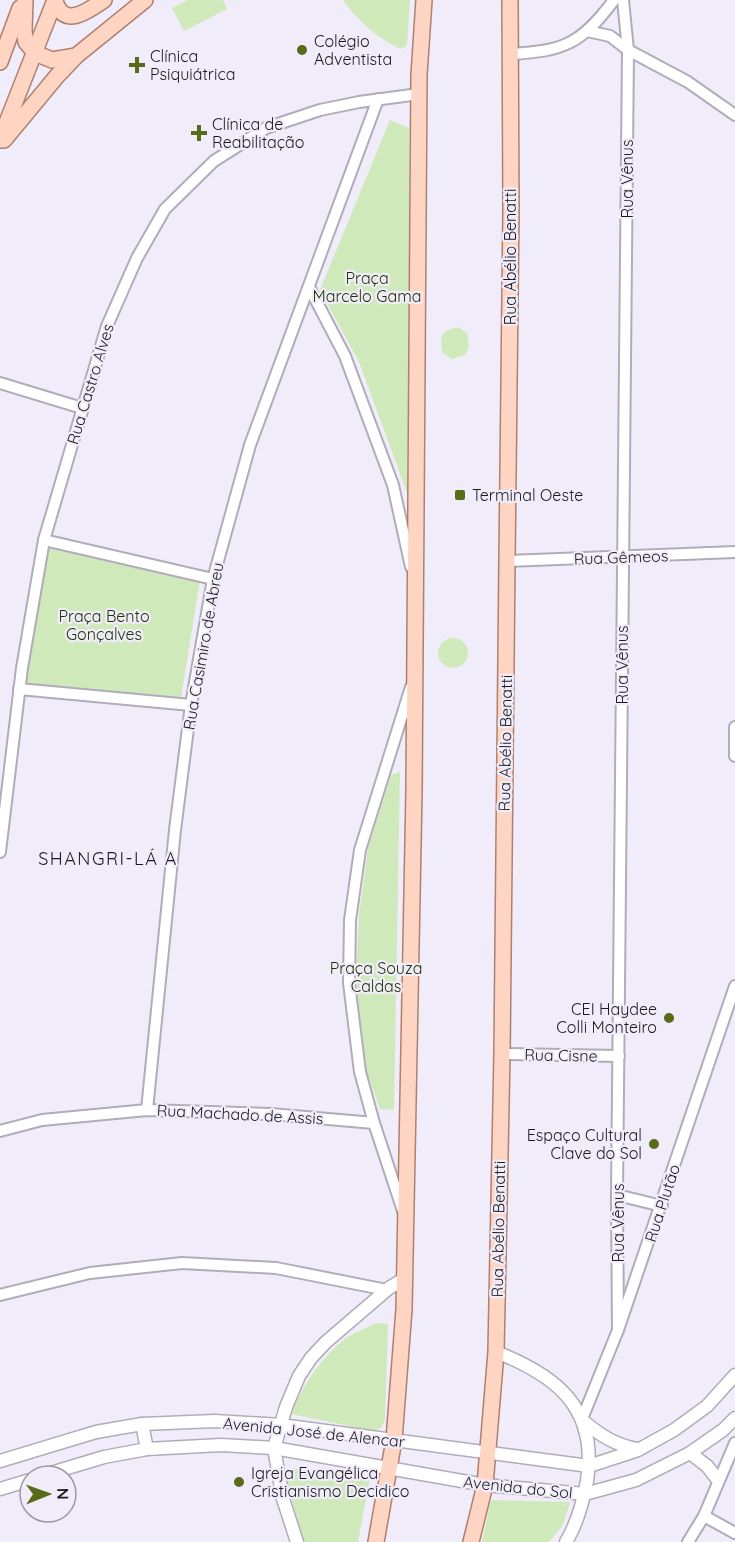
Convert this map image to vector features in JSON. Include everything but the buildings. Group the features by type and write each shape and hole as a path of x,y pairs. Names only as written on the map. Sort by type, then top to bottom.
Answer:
{"main road":[{"path":"24,0 26,42 34,52 52,60 76,56"},
{"path":"0,62 24,0"},
{"path":"0,140 55,0"},
{"path":"55,0 62,14 69,16 86,12 104,0"},
{"path":"0,146 76,56 145,0"},
{"path":"376,1542 394,1440 404,1309 414,678 419,57 424,0"},
{"name":"Rua Abélio Benatti","path":"471,1542 485,1485 496,1352 502,1054 510,0"}],"street":[{"path":"511,54 543,52 572,43 587,31 614,0"},
{"name":"Rua Vênus","path":"618,1330 617,1195 628,50 623,0"},
{"path":"587,31 610,36 628,50 688,82 735,115"},
{"name":"Rua Castro Alves","path":"0,852 19,689 44,540 106,326 137,258 165,209 213,161 266,128 320,110 419,94"},
{"name":"Rua Casimiro de Abreu","path":"147,1110 175,830 191,705 213,579 250,445 378,99"},
{"path":"309,287 345,356 393,485 415,584"},
{"path":"0,383 82,408"},
{"path":"44,540 213,579"},
{"name":"Rua Gêmeos","path":"507,561 735,552"},
{"path":"406,1221 360,1072 349,983 350,920 360,850 414,678"},
{"path":"19,689 191,705"},
{"path":"735,727 735,756"},
{"name":"Rua Plutão","path":"583,1420 662,1206 735,986"},
{"name":"Rua Cisne","path":"502,1054 619,1056"},
{"name":"Rua Machado de Assis","path":"0,1131 42,1120 147,1110 271,1114 374,1123"},
{"path":"617,1195 662,1206"},
{"path":"0,1294 90,1273 182,1263 276,1268 387,1290"},
{"path":"297,1542 283,1498 274,1448 295,1386 311,1358 326,1342 387,1290 404,1280"},
{"path":"496,1352 539,1372 567,1396 583,1420 611,1441 621,1446 638,1449"},
{"name":"Avenida do Sol","path":"489,1453 589,1466 638,1449 674,1430 707,1406 735,1377"},
{"name":"Avenida do Sol","path":"389,1468 485,1485 585,1494 636,1480 690,1454 723,1430 735,1418"},
{"path":"566,1542 585,1494 589,1466 588,1442 583,1420"},
{"name":"Avenida José de Alencar","path":"0,1461 87,1434 142,1424 215,1421 281,1425 489,1453"},
{"path":"142,1424 147,1449"},
{"path":"688,1542 704,1516 735,1443"},
{"name":"Avenida José de Alencar","path":"78,1465 104,1457 147,1449 221,1445 274,1448 389,1468"},
{"path":"690,1454 707,1466 718,1480"},
{"path":"0,1489 18,1484"},
{"path":"704,1516 735,1533"}],"green space":[{"path":"188,0 223,0 227,9 184,31 172,8"},
{"path":"343,0 410,0 407,45 401,49 376,34 361,22"},
{"name":"Praça Marcelo Gama","path":"390,120 409,128 409,498 359,362 320,290"},
{"path":"458,327 467,333 469,346 465,355 452,359 442,352 441,336 446,331"},
{"name":"Praça Bento Gonçalves","path":"47,545 200,580 181,698 25,683"},
{"path":"453,638 464,642 468,653 464,664 453,668 442,664 438,653 442,642"},
{"name":"Praça Souza Caldas","path":"400,772 394,1110 380,1109 366,1070 356,980 359,915 368,849 391,775"},
{"path":"376,1323 388,1324 385,1419 381,1428 374,1431 291,1414 307,1382 329,1354 346,1338"},
{"path":"291,1468 370,1478 358,1542 304,1542 286,1480"},
{"path":"491,1500 570,1502 563,1525 549,1542 482,1542"}],"place":[{"name":"Colégio Adventista","path":"302,50"},
{"name":"Clínica Psiquiátrica","path":"137,65"},
{"name":"Clínica de Reabilitação","path":"199,133"},
{"name":"Terminal Oeste","path":"460,495"},
{"name":"CEI Haydee Colli Monteiro","path":"669,1018"},
{"name":"Espaço Cultural Clave do Sol","path":"654,1144"},
{"name":"Igreja Evangélica Cristianismo Decidico","path":"239,1482"}],"district":[{"name":"SHANGRI-LÁ A","path":"108,858"}]}
